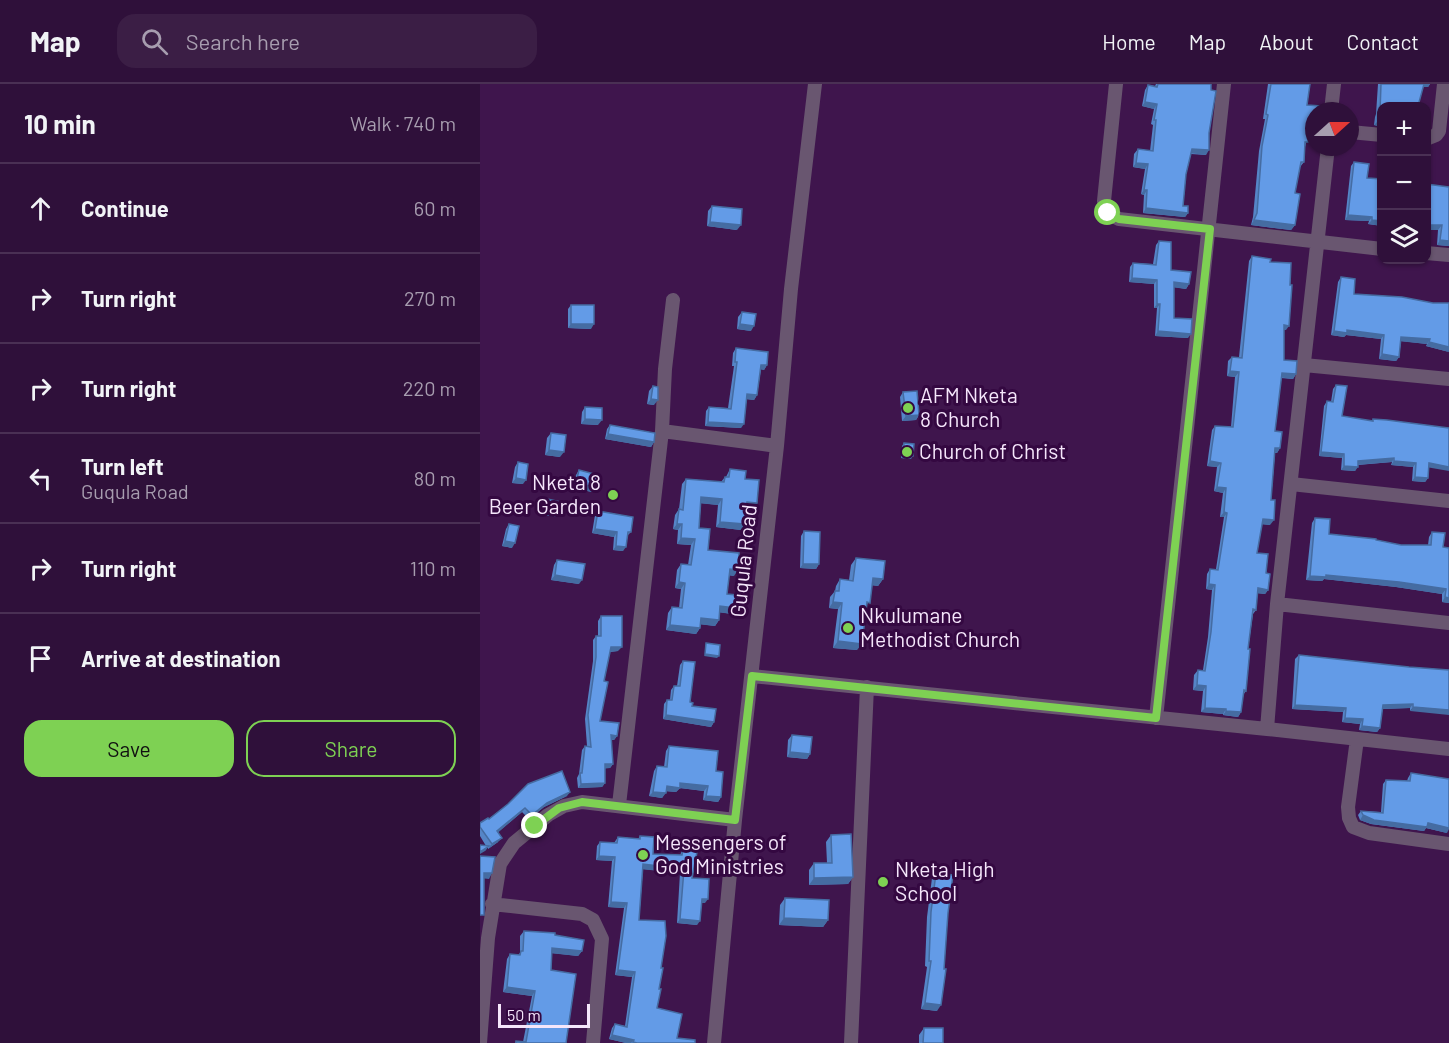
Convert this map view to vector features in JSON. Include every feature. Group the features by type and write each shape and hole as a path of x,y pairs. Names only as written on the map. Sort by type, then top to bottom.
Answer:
{"street":[{"name":"Guqula Road","path":"714,1043 735,820 815,84"},
{"path":"1116,84 1104,201 1108,213 1119,219 1377,249"},
{"path":"1156,718 1224,84"},
{"path":"1332,102 1334,84"},
{"path":"1431,137 1439,131 1444,84"},
{"path":"1359,133 1377,135"},
{"path":"1267,729 1277,604 1327,156"},
{"path":"1431,253 1449,255"},
{"path":"619,805 662,432 673,300"},
{"path":"1304,364 1449,379"},
{"path":"662,432 777,446"},
{"path":"1291,484 1449,501"},
{"path":"1277,604 1449,623"},
{"path":"752,676 1449,750"},
{"path":"851,1043 867,687"},
{"path":"1358,739 1348,807 1353,827 1370,833 1449,844"},
{"path":"480,1043 483,965 492,904 504,854 514,843 548,815 573,803 619,805 735,820"},
{"path":"492,904 582,914 593,920 602,939 593,1043"}],"building":[{"path":"1158,84 1211,84 1211,90 1216,91 1209,133 1209,150 1192,149 1186,174 1183,206 1188,206 1188,213 1146,208 1147,190 1144,190 1148,164 1136,163 1138,149 1153,151 1157,104 1145,102 1148,85 1157,87"},
{"path":"1271,84 1310,84 1307,102 1305,102 1304,162 1301,162 1295,193 1300,194 1295,225 1254,220 1257,213 1262,146 1268,115 1266,114"},
{"path":"1381,84 1424,84 1419,102 1380,102"},
{"path":"1354,162 1369,164 1367,178 1377,179 1377,220 1372,220 1372,217 1348,215"},
{"path":"1431,185 1449,187 1449,241 1440,240 1442,225 1431,225"},
{"path":"712,206 742,209 741,225 710,222"},
{"path":"1159,241 1171,242 1171,270 1191,272 1189,284 1174,282 1174,318 1192,319 1191,334 1158,331 1160,304 1157,304 1157,280 1132,278 1133,263 1156,265"},
{"path":"1252,256 1271,259 1270,262 1291,263 1290,285 1292,285 1289,326 1284,325 1284,360 1297,361 1296,374 1282,373 1275,431 1282,432 1280,448 1275,448 1271,500 1275,500 1274,520 1263,519 1257,553 1268,554 1266,573 1270,574 1268,590 1258,588 1256,610 1253,609 1246,691 1244,690 1241,712 1205,708 1206,686 1197,685 1198,670 1205,671 1211,632 1215,585 1209,584 1210,569 1218,570 1227,513 1224,512 1226,488 1217,487 1221,463 1210,461 1215,426 1233,427 1239,372 1230,371 1232,357 1242,358"},
{"path":"1341,277 1355,279 1354,294 1449,303 1449,347 1429,342 1430,339 1401,337 1399,357 1382,354 1384,335 1347,330 1347,333 1334,331"},
{"path":"571,305 594,305 594,324 571,324"},
{"path":"742,312 756,314 754,326 740,324"},
{"path":"736,348 768,352 767,365 761,365 757,395 747,394 744,424 708,422 709,407 731,409 737,362 735,362"},
{"path":"1336,385 1347,386 1342,416 1449,428 1449,467 1429,463 1428,478 1415,477 1416,463 1394,461 1394,458 1358,461 1358,467 1344,466 1344,454 1321,452 1327,401 1333,402"},
{"path":"653,386 658,387 658,400 651,399"},
{"path":"917,391 919,415 906,416 903,392"},
{"path":"585,407 602,408 602,420 585,419"},
{"path":"610,425 655,433 654,442 608,434"},
{"path":"551,433 566,435 564,452 549,450"},
{"name":"Church of Christ","path":"904,443 914,444 913,456 903,456"},
{"path":"518,462 528,464 526,480 516,478"},
{"path":"730,469 746,471 745,479 759,480 757,503 747,502 745,524 720,522 722,499 701,497 699,528 710,529 708,550 739,553 738,570 730,569 727,594 737,595 736,608 720,606 719,620 701,618 700,628 670,625 672,607 682,608 685,583 679,582 681,564 691,565 695,539 681,538 682,524 677,524 679,509 683,510 686,479 724,482 725,477 729,477"},
{"path":"579,470 598,475 595,487 576,483"},
{"path":"543,498 561,502 559,513 541,509"},
{"path":"598,511 633,517 626,547 616,546 617,532 595,529"},
{"path":"1315,518 1330,519 1329,534 1376,539 1401,545 1431,545 1432,532 1445,533 1443,547 1449,548 1449,598 1445,597 1446,589 1326,575 1326,577 1310,576"},
{"path":"509,524 519,526 515,543 505,541"},
{"path":"804,531 820,532 819,564 803,564"},
{"path":"856,558 885,561 883,579 873,578 870,603 867,602 862,644 838,641 842,603 833,602 835,591 839,591 840,579 853,581"},
{"path":"557,560 585,564 582,580 555,575"},
{"path":"601,616 622,616 622,647 611,647 604,681 608,682 600,721 619,723 617,736 611,735 613,764 605,764 605,783 581,784 580,773 582,773 585,746 591,747 588,715 596,657 596,636 601,636"},
{"path":"706,643 720,645 719,656 705,654"},
{"path":"1299,655 1449,670 1449,710 1413,707 1413,704 1383,705 1380,728 1362,726 1363,719 1345,718 1346,708 1295,705"},
{"path":"683,661 695,662 690,702 693,703 692,706 716,709 714,722 666,715 667,700 672,700 674,686 680,686"},
{"path":"792,735 812,737 810,754 790,752"},
{"path":"669,746 718,751 716,771 723,772 721,797 706,796 708,786 680,783 680,788 667,786 666,793 653,792 657,766 667,767"},
{"path":"562,771 570,792 547,803 532,815 525,808 497,831 502,838 492,844 480,827 480,823 508,804 528,784"},
{"path":"1411,773 1449,779 1449,828 1428,823 1427,827 1374,820 1363,815 1361,811 1383,813 1386,780 1410,781"},
{"path":"851,834 853,877 814,878 814,863 832,863 831,835"},
{"path":"640,836 654,837 653,854 682,855 683,849 697,852 692,878 709,879 708,899 702,899 700,921 680,919 684,869 643,864 639,920 665,921 666,936 657,1008 682,1014 677,1038 695,1040 695,1043 637,1043 633,1042 634,1040 612,1035 615,1024 627,1027 635,972 618,970 627,903 611,902 615,857 599,856 600,842 617,843 618,837 640,839"},
{"path":"480,845 489,846 480,852"},
{"path":"480,856 495,857 492,873 484,873 484,915 480,915"},
{"path":"936,873 953,875 941,1005 925,1003 931,961 929,961 931,912"},
{"path":"785,898 829,900 828,920 784,918"},
{"path":"524,931 555,933 555,935 584,940 582,951 552,948 551,970 576,974 566,1043 516,1043 516,1041 526,1042 535,991 507,987 510,954 520,955 523,951"},
{"path":"924,1028 943,1028 943,1043 923,1043"}],"place":[{"name":"AFM Nketa 8 Church","path":"908,408"},
{"name":"Church of Christ","path":"907,452"},
{"name":"Nketa 8 Beer Garden","path":"613,495"},
{"name":"Nkulumane Methodist Church","path":"848,628"},
{"name":"Messengers of God Ministries","path":"643,855"},
{"name":"Nketa High School","path":"883,882"}],"route":[{"path":"535,826 559,808 582,802 735,820 752,676 1156,718 1210,229 1119,219 1108,213"}]}
